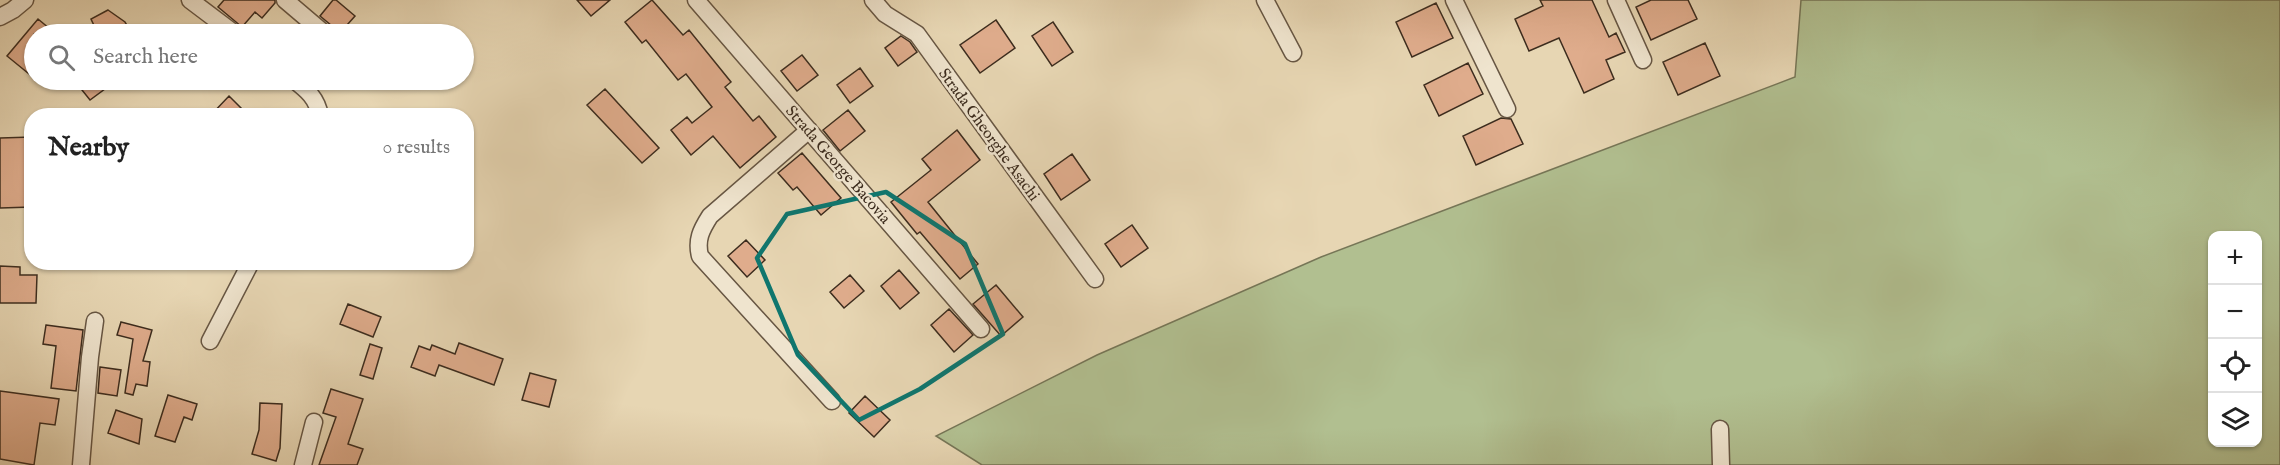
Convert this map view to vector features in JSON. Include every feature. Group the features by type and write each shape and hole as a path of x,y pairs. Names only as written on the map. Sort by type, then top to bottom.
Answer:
{"street":[{"path":"0,16 13,10 25,0"},
{"path":"190,0 222,24"},
{"path":"285,0 313,24"},
{"name":"Strada George Bacovia","path":"696,0 981,329"},
{"name":"Strada Gheorghe Asachi","path":"873,0 885,14 917,34 1095,279"},
{"path":"1265,0 1293,52"},
{"path":"1454,0 1507,109"},
{"path":"1616,0 1643,60"},
{"path":"307,90 319,108"},
{"path":"809,130 710,216 701,230 697,245 700,256 832,401"},
{"path":"210,341 247,270"},
{"path":"81,465 95,321"},
{"path":"303,465 314,422"},
{"path":"1720,429 1721,465"}],"highlighted area":[{"path":"886,192 965,244 1003,334 920,389 859,420 798,355 757,258 787,214"}],"green space":[{"path":"1801,0 2280,0 2280,465 982,465 936,436 1097,355 1321,257 1795,77"}],"building":[{"path":"224,0 275,0 262,18 255,12 245,24 238,24 218,7"},
{"path":"333,0 336,0 355,16 348,24 330,24 320,16"},
{"path":"577,0 610,0 591,16"},
{"path":"652,0 683,35 689,30 731,82 725,87 753,121 759,116 776,137 740,168 713,136 691,155 671,130 687,117 692,123 712,107 686,74 678,80 646,40 642,43 625,22"},
{"path":"1540,0 1592,0 1609,37 1616,33 1625,52 1606,60 1614,79 1584,93 1559,38 1529,51 1515,19 1543,6"},
{"path":"1651,0 1688,0 1697,19 1651,40 1636,7"},
{"path":"1436,3 1453,38 1412,57 1396,22"},
{"path":"108,10 126,24 93,24 91,19"},
{"path":"38,19 44,24 34,24"},
{"path":"996,20 1015,48 980,73 960,45"},
{"path":"1053,22 1073,52 1052,66 1032,36"},
{"path":"24,36 24,70 7,56"},
{"path":"901,36 910,42 917,52 898,66 885,48"},
{"path":"1705,43 1720,76 1678,95 1663,62"},
{"path":"802,55 818,75 797,91 781,71"},
{"path":"1468,63 1483,94 1439,116 1424,85"},
{"path":"860,68 873,86 850,103 837,85"},
{"path":"605,89 659,148 642,163 587,105"},
{"path":"82,90 104,90 90,100"},
{"path":"229,96 241,108 218,108"},
{"path":"848,110 865,131 840,151 823,130"},
{"path":"1501,118 1511,119 1523,144 1476,165 1463,136"},
{"path":"957,130 980,160 928,202 978,264 960,279 920,232 917,234 891,202 931,170 922,159"},
{"path":"24,137 24,207 0,208 0,138"},
{"path":"802,153 841,198 821,215 797,187 793,190 778,173"},
{"path":"1072,154 1090,180 1061,200 1044,174"},
{"path":"1132,225 1148,248 1121,267 1105,244"},
{"path":"746,240 765,260 747,277 728,256"},
{"path":"0,266 20,267 20,275 37,275 36,303 0,303"},
{"path":"899,270 919,293 900,309 881,286"},
{"path":"850,275 864,291 844,308 830,292"},
{"path":"996,285 1023,317 1001,336 973,304"},
{"path":"348,304 381,317 373,337 340,324"},
{"path":"949,309 973,335 954,352 931,325"},
{"path":"121,322 152,330 143,361 150,362 147,386 136,384 133,395 125,393 133,339 117,335"},
{"path":"46,325 83,330 76,391 51,388 56,346 43,344"},
{"path":"459,343 503,359 494,385 439,365 435,376 411,367 419,346 430,350 432,345 455,354"},
{"path":"370,344 382,348 373,379 360,375"},
{"path":"100,367 121,370 117,396 98,393"},
{"path":"530,373 556,380 549,407 522,400"},
{"path":"331,389 363,399 348,444 363,449 357,465 319,465 336,417 323,413"},
{"path":"0,391 59,399 55,425 40,423 34,465 0,459"},
{"path":"168,395 197,404 192,420 184,417 175,442 155,436"},
{"path":"865,396 890,420 874,437 849,413"},
{"path":"260,403 282,404 280,448 276,461 252,454 259,430"},
{"path":"116,410 142,419 139,444 108,433"}]}
